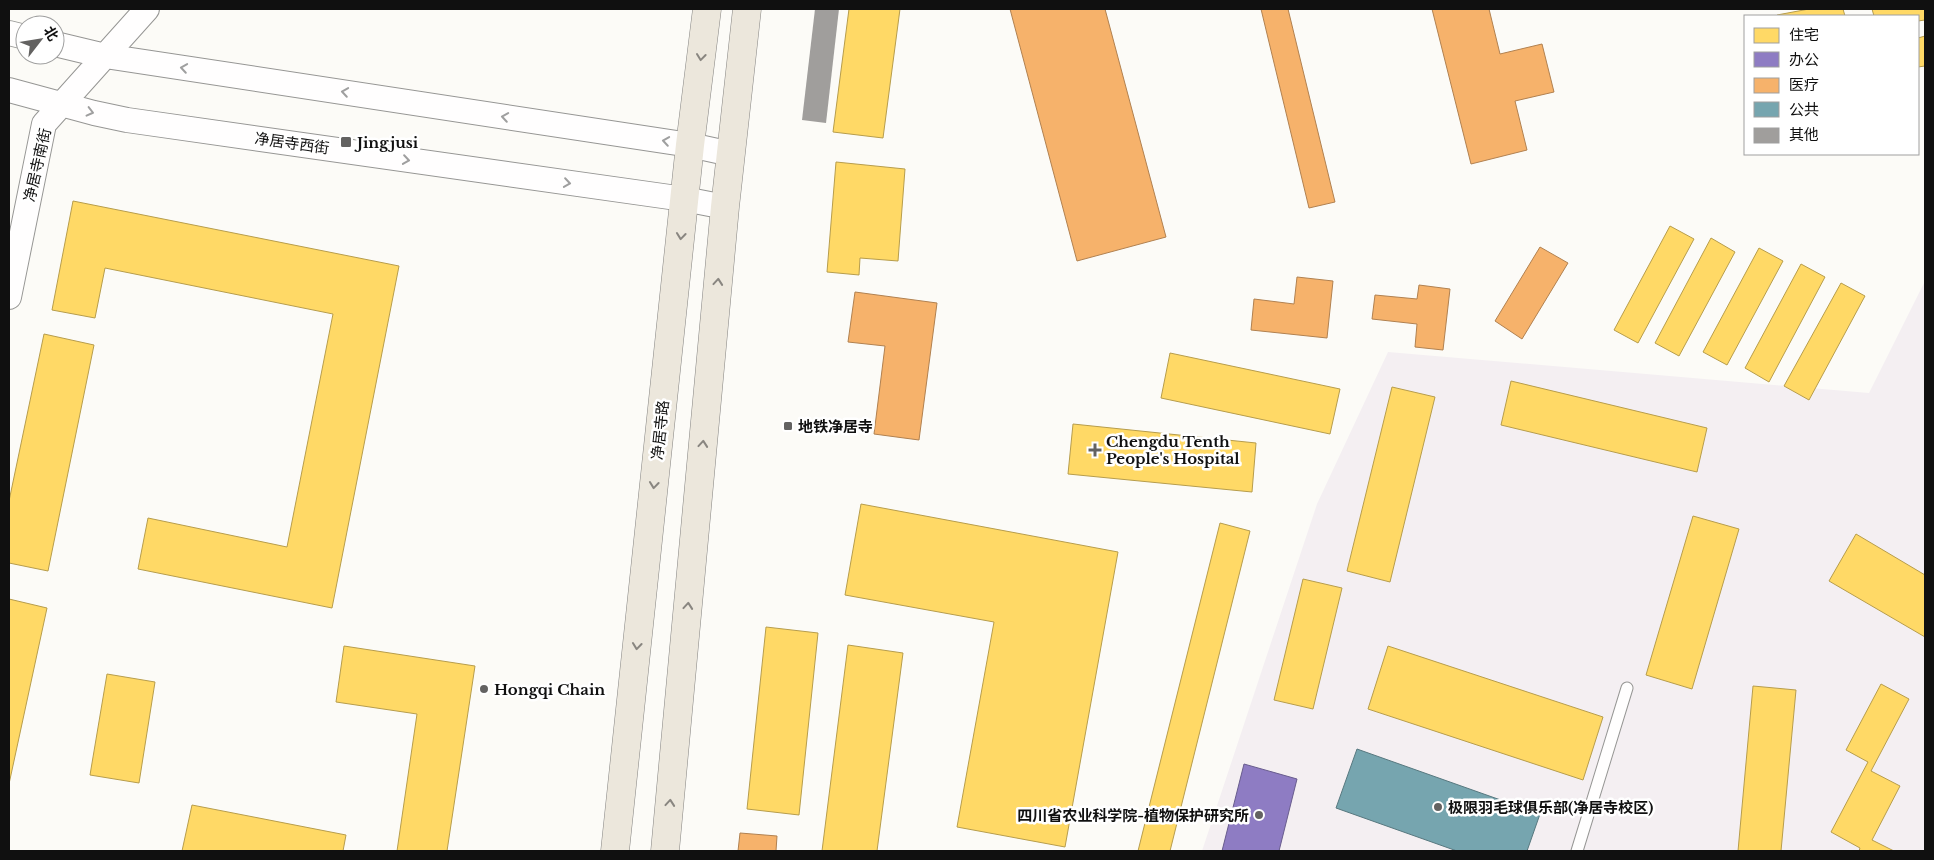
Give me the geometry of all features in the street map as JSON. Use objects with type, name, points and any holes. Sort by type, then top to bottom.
[{"type":"main road","name":"净居寺路","points":[[615,851],[684,199],[707,9]]},
{"type":"main road","points":[[665,851],[725,207],[747,9]]},
{"type":"street","name":"净居寺南街","points":[[9,297],[44,124],[147,9]]},
{"type":"street","points":[[65,46],[105,56],[690,145],[731,154]]},
{"type":"street","name":"净居寺西街","points":[[9,90],[127,120],[684,199],[725,207]]},
{"type":"lane","points":[[1577,851],[1627,688]]},
{"type":"shaded area","points":[[1925,281],[1925,851],[1202,851],[1317,504],[1388,352],[1869,393]]},
{"type":"building: 住宅","points":[[849,9],[900,9],[883,138],[833,132]]},
{"type":"building: 住宅","points":[[1809,9],[1843,9],[1845,15],[1777,15]]},
{"type":"building: 住宅","points":[[1872,9],[1925,9],[1925,20],[1919,21],[1919,15],[1874,15]]},
{"type":"building: 住宅","points":[[1925,36],[1925,66],[1919,67],[1919,38]]},
{"type":"building: 住宅","points":[[836,162],[905,169],[898,261],[860,258],[859,275],[827,272]]},
{"type":"building: 住宅","points":[[73,201],[399,266],[332,608],[138,569],[148,518],[287,547],[333,314],[105,268],[95,318],[52,310]]},
{"type":"building: 住宅","points":[[1670,226],[1694,239],[1638,343],[1614,330]]},
{"type":"building: 住宅","points":[[1711,238],[1735,252],[1679,356],[1655,343]]},
{"type":"building: 住宅","points":[[1759,248],[1783,261],[1727,365],[1703,352]]},
{"type":"building: 住宅","points":[[1801,264],[1825,277],[1769,382],[1745,368]]},
{"type":"building: 住宅","points":[[1841,283],[1865,296],[1809,400],[1784,386]]},
{"type":"building: 住宅","points":[[44,334],[94,345],[48,571],[9,563],[9,501]]},
{"type":"building: 住宅","points":[[1170,353],[1340,389],[1330,434],[1161,398]]},
{"type":"building: 住宅","points":[[1511,381],[1707,428],[1697,472],[1501,425]]},
{"type":"building: 住宅","points":[[1392,387],[1435,397],[1390,582],[1347,571]]},
{"type":"building: 住宅","points":[[1073,424],[1256,443],[1252,492],[1068,474]]},
{"type":"building: 住宅","points":[[861,504],[1118,552],[1065,847],[957,827],[994,622],[845,595]]},
{"type":"building: 住宅","points":[[1693,516],[1739,529],[1692,689],[1646,675]]},
{"type":"building: 住宅","points":[[1220,523],[1250,531],[1170,851],[1138,851]]},
{"type":"building: 住宅","points":[[1856,534],[1925,575],[1925,637],[1829,581]]},
{"type":"building: 住宅","points":[[1303,579],[1342,588],[1313,709],[1274,700]]},
{"type":"building: 住宅","points":[[9,599],[47,608],[9,784]]},
{"type":"building: 住宅","points":[[766,627],[818,633],[799,815],[747,809]]},
{"type":"building: 住宅","points":[[848,645],[903,653],[877,851],[822,851]]},
{"type":"building: 住宅","points":[[344,646],[475,666],[447,851],[397,851],[417,714],[336,702]]},
{"type":"building: 住宅","points":[[1388,646],[1603,717],[1583,780],[1368,709]]},
{"type":"building: 住宅","points":[[107,674],[155,682],[139,783],[90,775]]},
{"type":"building: 住宅","points":[[1881,684],[1909,699],[1871,771],[1900,786],[1872,840],[1894,851],[1859,851],[1860,848],[1831,832],[1868,762],[1846,750]]},
{"type":"building: 住宅","points":[[1753,686],[1796,690],[1781,851],[1738,851]]},
{"type":"building: 住宅","points":[[192,805],[346,835],[343,851],[182,851]]},
{"type":"building: 办公","name":"四川省农业科学院-植物保护研究所","points":[[1244,764],[1297,779],[1279,851],[1222,851]]},
{"type":"building: 医疗","points":[[1010,9],[1105,9],[1166,237],[1077,261]]},
{"type":"building: 医疗","points":[[1261,9],[1288,9],[1335,202],[1309,208]]},
{"type":"building: 医疗","points":[[1432,9],[1489,9],[1500,54],[1542,44],[1554,92],[1515,101],[1527,150],[1471,164]]},
{"type":"building: 医疗","points":[[1540,247],[1568,263],[1522,339],[1495,321]]},
{"type":"building: 医疗","points":[[1297,277],[1333,281],[1327,338],[1251,330],[1254,299],[1294,304]]},
{"type":"building: 医疗","points":[[1419,285],[1450,289],[1443,350],[1415,347],[1417,324],[1372,319],[1375,295],[1417,299]]},
{"type":"building: 医疗","points":[[855,292],[937,303],[919,440],[874,434],[885,346],[848,342]]},
{"type":"building: 医疗","points":[[740,833],[777,836],[776,851],[738,851]]},
{"type":"building: 公共","points":[[1357,749],[1540,814],[1527,851],[1457,851],[1336,808]]},
{"type":"building: 其他","points":[[815,9],[839,9],[826,123],[802,120]]},
{"type":"place","name":"Jingjusi","points":[[346,142]]},
{"type":"place","name":"地铁净居寺","points":[[788,426]]},
{"type":"place","name":"Chengdu Tenth People's Hospital","points":[[1095,450]]},
{"type":"place","name":"Hongqi Chain","points":[[484,689]]},
{"type":"place","name":"极限羽毛球俱乐部(净居寺校区)","points":[[1438,807]]},
{"type":"place","name":"四川省农业科学院-植物保护研究所","points":[[1259,815]]}]
